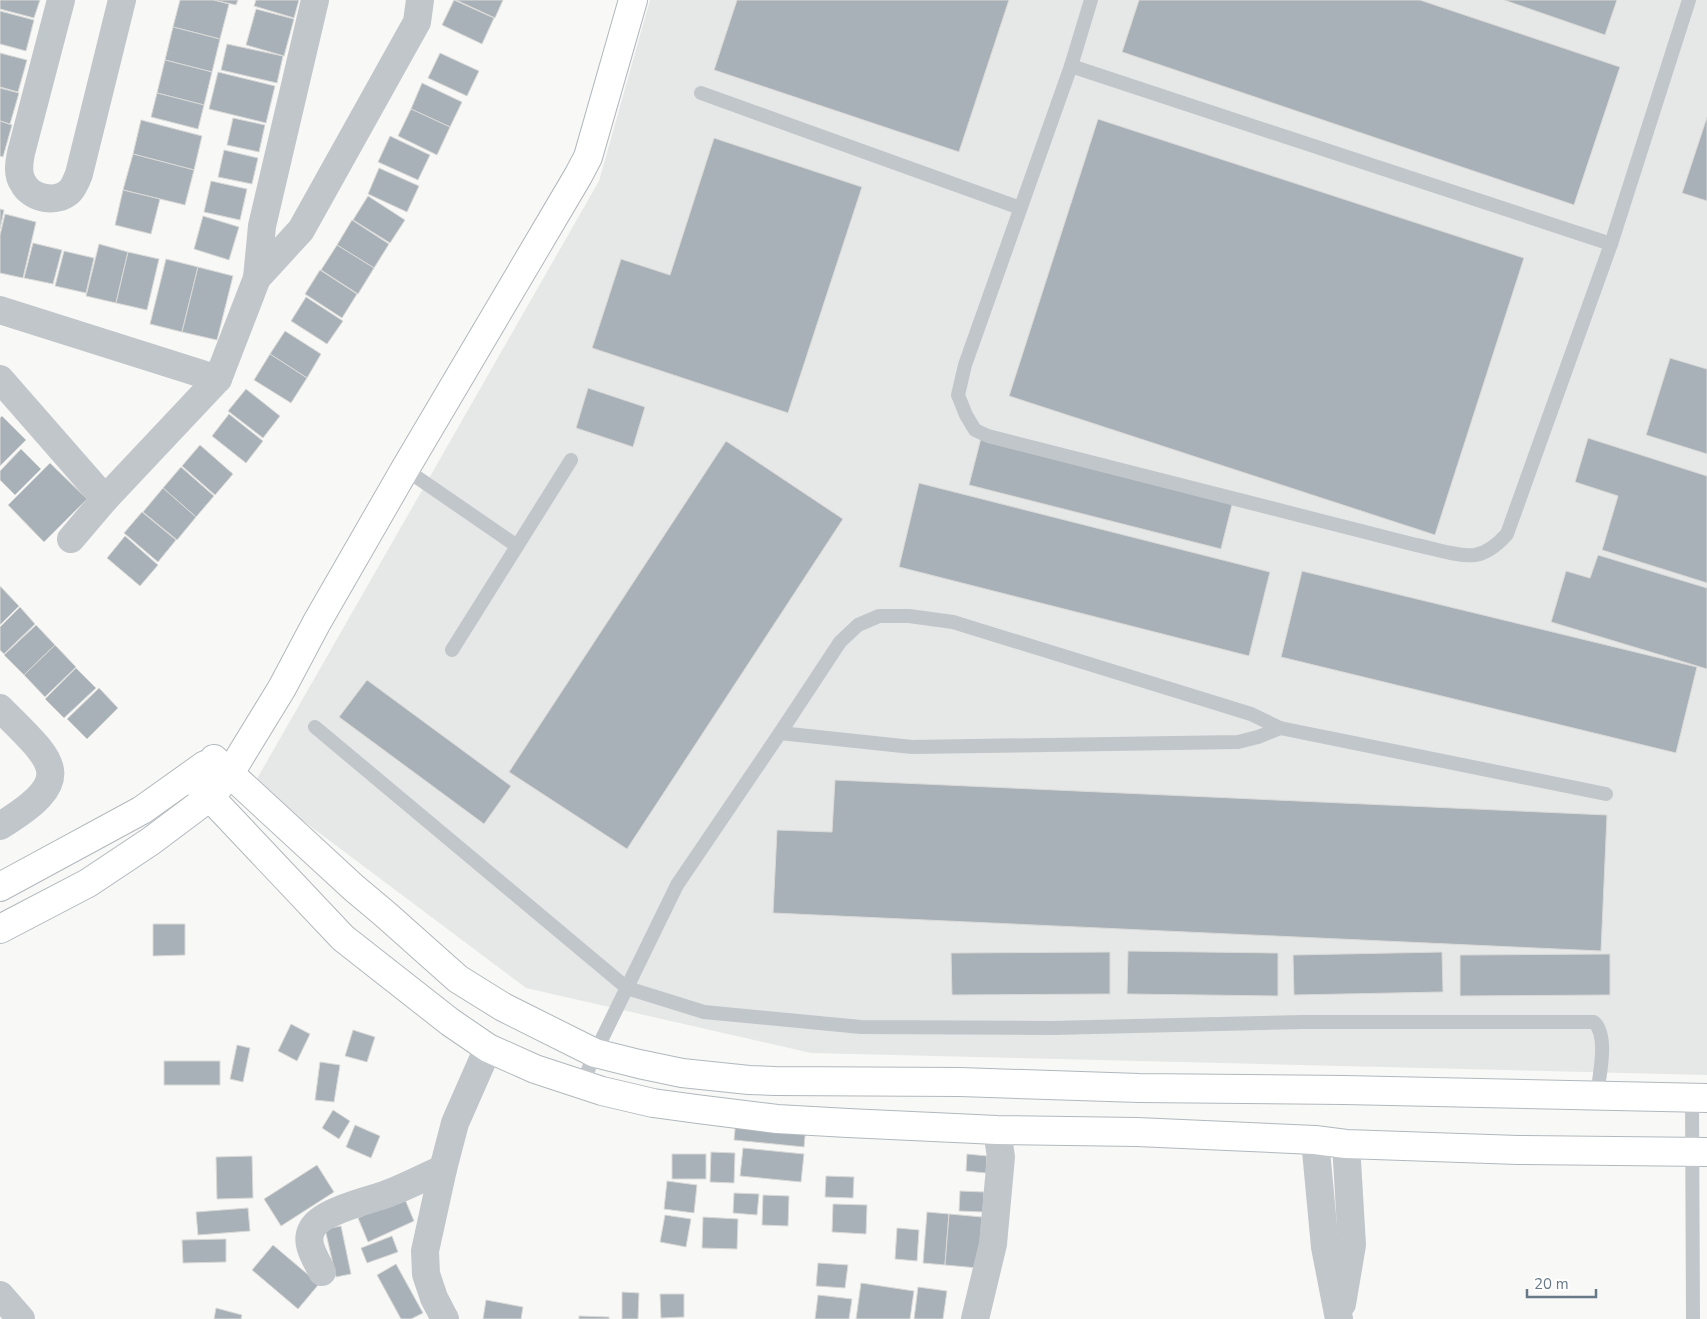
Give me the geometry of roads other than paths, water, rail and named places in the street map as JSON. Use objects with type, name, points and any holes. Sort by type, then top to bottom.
[{"type":"street","points":[[61,0],[18,169],[22,182],[28,190],[40,198],[61,197],[71,190],[79,174],[122,0]]},
{"type":"street","points":[[71,539],[105,499],[218,379],[257,278],[262,226],[315,0]]},
{"type":"street","points":[[257,278],[301,230],[417,22],[420,0]]},
{"type":"street","points":[[0,887],[142,810],[190,776],[222,766],[250,744],[404,469],[588,157],[633,0]]},
{"type":"street","points":[[0,310],[218,379]]},
{"type":"street","points":[[0,380],[105,499]]},
{"type":"street","points":[[0,708],[42,752],[52,774],[49,784],[40,797],[0,826]]},
{"type":"street","points":[[0,928],[88,883],[151,841],[210,796],[222,766]]},
{"type":"street","points":[[222,766],[354,888],[458,979],[503,1007],[595,1053],[639,1064],[682,1072],[750,1080],[960,1082],[1139,1088],[1344,1090],[1700,1098]]},
{"type":"street","points":[[190,776],[343,938],[450,1022],[488,1048],[535,1069],[582,1085],[653,1103],[777,1119],[997,1130],[1137,1132],[1315,1140],[1346,1144],[1518,1150],[1700,1152]]},
{"type":"street","points":[[445,1319],[434,1298],[426,1274],[426,1250],[443,1168],[455,1123],[488,1048]]},
{"type":"street","points":[[1137,1132],[1139,1088]]},
{"type":"street","points":[[975,1319],[993,1244],[1001,1158],[997,1130]]},
{"type":"street","points":[[1315,1140],[1325,1246],[1339,1319]]},
{"type":"street","points":[[1339,1319],[1352,1245],[1346,1144]]},
{"type":"street","points":[[322,1272],[309,1244],[312,1228],[317,1222],[351,1205],[384,1195],[443,1168]]},
{"type":"street","points":[[0,1295],[21,1319]]},
{"type":"lane","points":[[1092,0],[1071,66],[965,365],[958,395],[966,415],[975,430],[997,439],[1416,545],[1457,554],[1475,555],[1498,544],[1507,534],[1611,244],[1689,0]]},
{"type":"lane","points":[[1071,66],[1611,244]]},
{"type":"lane","points":[[701,93],[1020,208]]},
{"type":"lane","points":[[452,650],[570,460]]},
{"type":"lane","points":[[404,469],[517,546]]},
{"type":"lane","points":[[582,1085],[595,1053],[676,885],[840,642],[858,625],[879,616],[908,616],[953,622],[1252,714],[1280,728],[1606,794]]},
{"type":"lane","points":[[315,727],[627,988],[704,1012],[861,1027],[1052,1028],[1302,1022],[1594,1022],[1600,1030],[1602,1045],[1597,1096]]},
{"type":"lane","points":[[780,733],[912,747],[1238,742],[1252,739],[1280,728]]},
{"type":"lane","points":[[1693,1319],[1700,1152],[1700,1098]]}]
